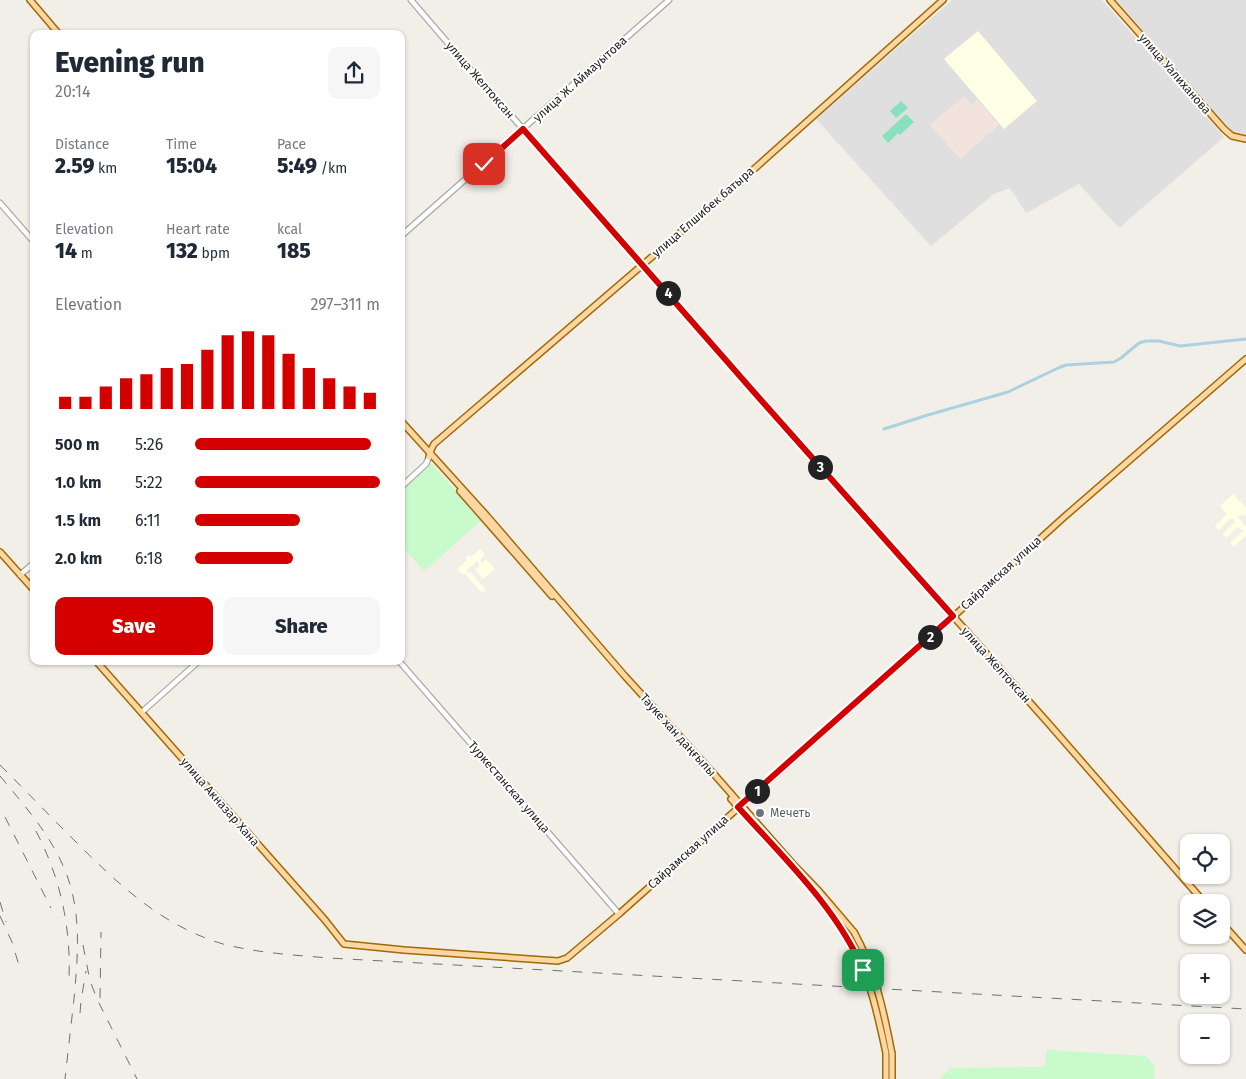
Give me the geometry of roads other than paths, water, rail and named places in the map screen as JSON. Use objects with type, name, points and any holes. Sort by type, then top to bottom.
[{"type":"main road","points":[[25,0],[51,30]]},
{"type":"main road","points":[[30,0],[56,30]]},
{"type":"main road","name":"улица Елшибек батыра","points":[[430,456],[434,444],[760,163],[943,0]]},
{"type":"main road","name":"улица Уалиханова","points":[[1110,0],[1224,129],[1232,136],[1246,139]]},
{"type":"main road","name":"улица Желтоксан","points":[[642,264],[1197,894]]},
{"type":"main road","name":"Сайрамская улица","points":[[344,944],[558,961],[567,958],[1246,359]]},
{"type":"main road","name":"Тәуке хан даңғылы","points":[[405,426],[430,456]]},
{"type":"main road","name":"Тәуке хан даңғылы","points":[[405,430],[487,516],[630,681],[713,773],[822,902],[856,951],[863,970],[889,1054],[886,1079]]},
{"type":"main road","points":[[0,552],[30,586]]},
{"type":"main road","name":"улица Акназар Хана","points":[[100,665],[325,920],[344,944]]},
{"type":"main road","name":"Тәуке хан даңғылы","points":[[740,806],[819,890],[854,932],[871,968],[886,1020],[892,1079]]},
{"type":"main road","points":[[1230,932],[1246,950]]},
{"type":"street","name":"улица Желтоксан","points":[[411,0],[642,264]]},
{"type":"street","name":"улица Ж. Аймауытова","points":[[405,232],[668,0]]},
{"type":"street","points":[[0,203],[30,237]]},
{"type":"street","name":"улица Елшибек батыра","points":[[405,483],[426,464],[430,456]]},
{"type":"street","points":[[20,575],[30,566]]},
{"type":"street","points":[[142,712],[195,665]]},
{"type":"street","name":"Туркестанская улица","points":[[402,665],[619,914]]},
{"type":"waterway","points":[[884,429],[1008,392],[1066,365],[1114,362],[1139,343],[1146,341],[1159,341],[1180,346],[1246,339]]},
{"type":"railway","points":[[0,765],[103,869],[139,900],[178,925],[200,936],[249,950],[329,958],[1246,1009]]},
{"type":"railway","points":[[0,776],[36,820],[52,844],[65,870],[74,902],[77,966],[65,1079]]},
{"type":"railway","points":[[5,817],[51,908]]},
{"type":"railway","points":[[36,831],[58,884],[66,921],[69,978]]},
{"type":"railway","points":[[0,902],[6,922]]},
{"type":"railway","points":[[0,916],[12,942],[21,972]]},
{"type":"railway","points":[[100,998],[101,932]]},
{"type":"railway","points":[[83,945],[90,981],[98,1001],[137,1079]]},
{"type":"railway","points":[[80,1013],[86,971]]},
{"type":"place","name":"Мечеть","points":[[760,813]]}]
